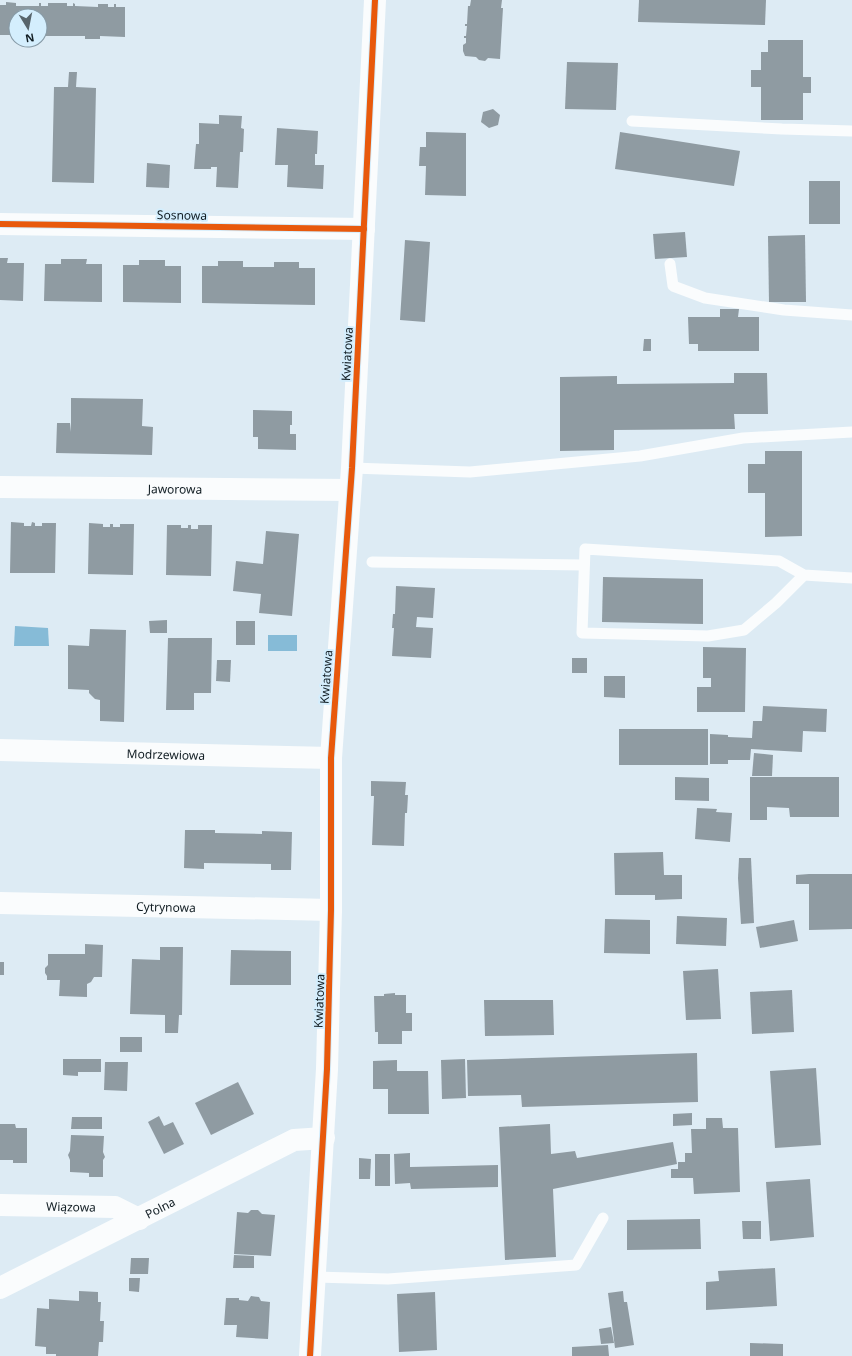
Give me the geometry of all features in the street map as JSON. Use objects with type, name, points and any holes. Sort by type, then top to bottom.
[{"type":"street","name":"Kwiatowa","points":[[310,1356],[324,1138],[330,985],[332,758],[352,468],[374,0]]},
{"type":"street","name":"Sosnowa","points":[[0,224],[364,229]]},
{"type":"street","name":"Jaworowa","points":[[0,487],[350,490]]},
{"type":"street","name":"Modrzewiowa","points":[[0,750],[332,758]]},
{"type":"street","name":"Cytrynowa","points":[[0,903],[331,910]]},
{"type":"street","name":"Polna","points":[[0,1288],[294,1140],[324,1138]]},
{"type":"street","name":"Wiązowa","points":[[0,1205],[115,1207],[138,1219]]},
{"type":"lane","points":[[632,121],[852,131]]},
{"type":"lane","points":[[670,264],[673,286],[705,298],[784,310],[852,315]]},
{"type":"lane","points":[[352,468],[470,472],[640,456],[743,438],[852,432]]},
{"type":"lane","points":[[804,575],[776,603],[744,630],[708,636],[582,633],[585,550],[779,561],[804,575],[852,578]]},
{"type":"lane","points":[[372,562],[584,565]]},
{"type":"lane","points":[[314,1277],[388,1280],[576,1265],[603,1218]]},
{"type":"water","points":[[15,626],[48,628],[49,646],[14,646]]},
{"type":"water","points":[[268,635],[297,635],[297,651],[268,651]]},
{"type":"building","points":[[471,0],[502,0],[501,8],[503,8],[500,59],[488,58],[485,61],[479,60],[476,57],[465,56],[463,45],[466,43],[466,38],[464,38],[464,36],[466,36],[467,26],[465,26],[465,24],[467,24],[468,6],[470,6]]},
{"type":"building","points":[[639,0],[766,0],[765,25],[638,22]]},
{"type":"building","points":[[6,2],[16,3],[16,6],[39,6],[39,3],[41,3],[41,6],[48,6],[48,3],[67,3],[67,6],[73,6],[73,3],[75,6],[98,7],[98,4],[108,4],[108,7],[114,7],[114,4],[116,4],[116,7],[125,7],[125,37],[100,36],[100,39],[85,39],[85,36],[48,36],[48,8],[8,8],[8,35],[0,35],[0,5],[6,5]]},
{"type":"building","points":[[768,40],[803,40],[803,77],[811,77],[811,93],[803,93],[803,120],[761,120],[761,87],[751,87],[751,70],[761,70],[761,52],[768,52]]},
{"type":"building","points":[[567,62],[618,63],[616,110],[565,109]]},
{"type":"building","points":[[69,72],[77,72],[76,87],[96,88],[94,183],[52,182],[54,87],[68,87]]},
{"type":"building","points":[[493,109],[500,115],[498,125],[489,128],[481,122],[483,112]]},
{"type":"building","points":[[219,115],[242,116],[241,128],[244,129],[243,152],[240,152],[238,188],[216,187],[217,167],[211,167],[211,169],[194,169],[196,144],[199,144],[199,123],[219,124]]},
{"type":"building","points":[[277,128],[318,131],[315,165],[324,165],[323,189],[287,187],[288,165],[275,165]]},
{"type":"building","points":[[426,132],[466,133],[466,196],[425,195],[426,166],[419,166],[420,147],[426,147]]},
{"type":"building","points":[[620,132],[740,151],[734,186],[615,169]]},
{"type":"building","points":[[147,163],[170,165],[169,188],[146,187]]},
{"type":"building","points":[[809,181],[840,181],[840,224],[809,224]]},
{"type":"building","points":[[685,232],[687,257],[655,259],[653,234]]},
{"type":"building","points":[[805,235],[806,302],[769,302],[768,236]]},
{"type":"building","points":[[405,240],[430,242],[425,322],[400,320]]},
{"type":"building","points":[[0,258],[8,258],[7,263],[24,263],[23,301],[0,300]]},
{"type":"building","points":[[61,259],[87,259],[86,264],[102,264],[102,302],[44,301],[45,264],[61,264]]},
{"type":"building","points":[[139,260],[165,260],[165,266],[181,266],[181,303],[123,302],[123,265],[139,265]]},
{"type":"building","points":[[218,261],[243,261],[243,267],[274,267],[274,262],[299,262],[299,268],[315,268],[315,305],[202,303],[202,266],[218,266]]},
{"type":"building","points":[[720,309],[739,309],[738,317],[759,317],[759,351],[698,351],[698,344],[689,344],[688,317],[720,317]]},
{"type":"building","points":[[644,339],[651,339],[651,351],[643,351]]},
{"type":"building","points":[[734,373],[767,373],[768,414],[734,414],[735,429],[614,430],[614,450],[560,451],[560,377],[617,376],[617,384],[734,383]]},
{"type":"building","points":[[71,398],[143,399],[142,426],[153,427],[152,455],[56,453],[57,423],[70,423],[71,432]]},
{"type":"building","points":[[253,410],[292,411],[292,425],[290,425],[290,434],[296,434],[296,450],[258,449],[258,437],[253,437]]},
{"type":"building","points":[[765,451],[802,451],[802,536],[765,537],[765,493],[748,493],[748,464],[765,464]]},
{"type":"building","points":[[11,522],[24,523],[24,526],[31,526],[32,522],[35,523],[35,526],[42,526],[42,523],[56,523],[55,573],[10,573]]},
{"type":"building","points":[[89,523],[103,524],[103,527],[110,527],[110,524],[113,524],[113,527],[120,527],[120,524],[134,524],[133,575],[88,574]]},
{"type":"building","points":[[167,525],[181,525],[181,528],[188,528],[188,525],[191,525],[191,529],[198,529],[198,525],[212,525],[211,576],[166,575]]},
{"type":"building","points":[[266,531],[299,534],[292,616],[259,613],[261,594],[233,591],[236,561],[263,564]]},
{"type":"building","points":[[603,577],[703,579],[703,624],[602,622]]},
{"type":"building","points":[[396,586],[435,588],[433,618],[417,617],[416,627],[433,628],[431,658],[392,656],[394,628],[392,628],[393,614],[395,614]]},
{"type":"building","points":[[167,620],[167,633],[150,633],[149,621]]},
{"type":"building","points":[[236,621],[255,621],[255,645],[236,645]]},
{"type":"building","points":[[90,629],[126,630],[124,722],[100,721],[100,700],[95,699],[89,693],[89,690],[68,689],[68,645],[89,646]]},
{"type":"building","points":[[168,638],[212,638],[211,693],[194,693],[194,710],[166,710]]},
{"type":"building","points":[[703,647],[746,648],[745,712],[697,712],[697,687],[711,687],[711,678],[703,678]]},
{"type":"building","points":[[572,658],[587,658],[587,673],[572,673]]},
{"type":"building","points":[[217,660],[231,660],[230,682],[216,681]]},
{"type":"building","points":[[604,676],[625,676],[625,698],[604,697]]},
{"type":"building","points":[[763,706],[827,709],[826,732],[803,731],[802,752],[751,749],[750,760],[728,760],[728,764],[710,764],[710,734],[728,735],[728,737],[752,738],[753,721],[762,721]]},
{"type":"building","points":[[619,729],[708,729],[708,765],[619,765]]},
{"type":"building","points":[[754,753],[773,755],[772,776],[752,776]]},
{"type":"building","points":[[675,777],[709,778],[709,801],[675,800]]},
{"type":"building","points":[[750,777],[839,777],[839,817],[790,817],[789,808],[767,807],[767,820],[750,820]]},
{"type":"building","points":[[371,781],[406,782],[405,795],[408,795],[407,813],[405,813],[404,846],[372,845],[374,796],[371,796]]},
{"type":"building","points":[[697,808],[717,809],[716,812],[732,813],[730,842],[695,839]]},
{"type":"building","points":[[185,830],[215,830],[215,833],[262,834],[262,831],[292,832],[291,870],[271,870],[271,864],[204,863],[204,869],[184,868]]},
{"type":"building","points":[[663,852],[664,875],[682,875],[682,899],[655,900],[655,895],[615,895],[614,853]]},
{"type":"building","points":[[739,858],[751,858],[754,923],[741,924],[738,878]]},
{"type":"building","points":[[852,874],[852,929],[809,930],[809,884],[796,884],[796,875]]},
{"type":"building","points":[[677,916],[727,918],[726,946],[676,944]]},
{"type":"building","points":[[605,919],[650,920],[650,954],[604,953]]},
{"type":"building","points":[[794,920],[798,941],[760,948],[756,927]]},
{"type":"building","points":[[85,944],[103,945],[102,977],[94,977],[91,982],[87,984],[87,997],[59,996],[60,980],[47,980],[45,973],[45,968],[48,965],[48,954],[85,954]]},
{"type":"building","points":[[160,947],[183,947],[182,1015],[179,1015],[178,1033],[165,1033],[165,1015],[130,1014],[132,959],[160,960]]},
{"type":"building","points":[[231,950],[291,951],[291,985],[230,985]]},
{"type":"building","points":[[0,962],[4,962],[4,975],[0,975]]},
{"type":"building","points":[[718,969],[721,1019],[686,1020],[683,971]]},
{"type":"building","points":[[792,990],[794,1032],[752,1034],[750,992]]},
{"type":"building","points":[[395,993],[395,995],[406,995],[406,1013],[412,1013],[412,1031],[402,1031],[402,1044],[378,1044],[378,1032],[375,1032],[374,996],[384,996],[384,994]]},
{"type":"building","points":[[484,1000],[553,1000],[554,1035],[485,1036]]},
{"type":"building","points":[[120,1037],[142,1037],[142,1052],[120,1052]]},
{"type":"building","points":[[697,1053],[698,1102],[522,1107],[521,1095],[468,1096],[467,1060]]},
{"type":"building","points":[[63,1059],[101,1059],[101,1072],[78,1072],[78,1076],[63,1075]]},
{"type":"building","points":[[465,1059],[466,1098],[442,1099],[441,1060]]},
{"type":"building","points":[[397,1060],[397,1071],[428,1071],[429,1114],[388,1114],[388,1089],[373,1089],[373,1061]]},
{"type":"building","points":[[105,1062],[128,1062],[127,1091],[104,1090]]},
{"type":"building","points":[[816,1068],[821,1145],[775,1148],[770,1071]]},
{"type":"building","points":[[238,1082],[254,1114],[211,1135],[195,1103]]},
{"type":"building","points":[[692,1113],[692,1125],[673,1126],[673,1114]]},
{"type":"building","points":[[159,1116],[164,1126],[173,1122],[184,1144],[164,1154],[148,1122]]},
{"type":"building","points":[[72,1117],[102,1117],[102,1129],[71,1129]]},
{"type":"building","points":[[706,1118],[722,1118],[723,1128],[738,1128],[740,1192],[694,1194],[693,1178],[671,1178],[671,1169],[678,1169],[678,1162],[685,1162],[685,1153],[692,1153],[691,1129],[706,1129]]},
{"type":"building","points":[[0,1124],[15,1124],[16,1128],[27,1128],[27,1163],[13,1163],[13,1160],[0,1160]]},
{"type":"building","points":[[550,1124],[551,1154],[575,1151],[577,1158],[673,1142],[677,1164],[553,1189],[556,1257],[505,1260],[499,1127]]},
{"type":"building","points":[[71,1135],[104,1136],[103,1152],[105,1157],[103,1160],[103,1177],[89,1177],[89,1173],[70,1172],[70,1160],[68,1155],[70,1151]]},
{"type":"building","points":[[410,1153],[410,1167],[498,1165],[498,1187],[411,1189],[410,1183],[395,1184],[394,1154]]},
{"type":"building","points":[[375,1154],[390,1154],[390,1186],[375,1186]]},
{"type":"building","points":[[359,1158],[371,1159],[370,1179],[359,1179]]},
{"type":"building","points":[[810,1179],[814,1237],[770,1241],[766,1182]]},
{"type":"building","points":[[251,1210],[258,1210],[262,1214],[275,1215],[271,1256],[234,1254],[237,1212],[248,1213]]},
{"type":"building","points":[[700,1219],[701,1249],[627,1250],[627,1220]]},
{"type":"building","points":[[742,1221],[761,1221],[761,1239],[743,1239]]},
{"type":"building","points":[[234,1255],[254,1256],[254,1268],[233,1268]]},
{"type":"building","points":[[131,1258],[149,1258],[148,1274],[130,1274]]},
{"type":"building","points":[[775,1268],[777,1306],[706,1310],[706,1282],[719,1281],[718,1271]]},
{"type":"building","points":[[129,1278],[140,1278],[139,1292],[129,1291]]},
{"type":"building","points":[[79,1291],[98,1292],[98,1302],[101,1302],[100,1321],[104,1321],[103,1342],[99,1342],[98,1356],[56,1356],[56,1354],[46,1354],[46,1347],[35,1346],[37,1308],[49,1309],[49,1299],[79,1301]]},
{"type":"building","points":[[623,1291],[624,1302],[627,1302],[634,1345],[615,1348],[608,1293]]},
{"type":"building","points":[[435,1292],[437,1350],[399,1352],[397,1294]]},
{"type":"building","points":[[251,1296],[259,1297],[261,1301],[270,1302],[268,1339],[236,1337],[237,1325],[224,1325],[226,1298],[239,1298],[239,1300],[248,1301]]},
{"type":"building","points":[[611,1327],[614,1343],[601,1344],[599,1329]]},
{"type":"building","points":[[750,1343],[783,1344],[783,1356],[750,1356]]},
{"type":"building","points":[[608,1345],[609,1356],[572,1356],[572,1347]]},
{"type":"cycle path","points":[[310,1356],[327,1069],[331,910],[331,758],[352,468],[375,0]]},
{"type":"cycle path","points":[[0,224],[364,229]]}]
